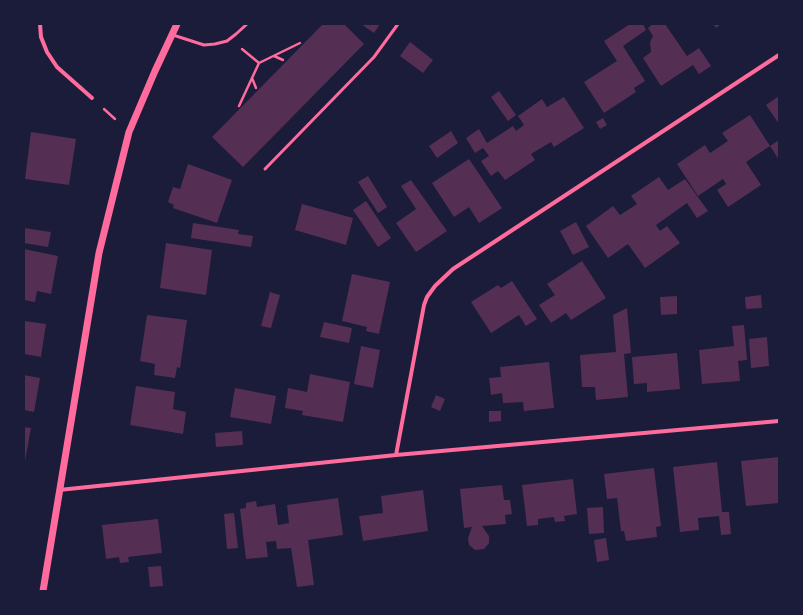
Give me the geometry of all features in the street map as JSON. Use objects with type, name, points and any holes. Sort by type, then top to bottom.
[{"type":"street","points":[[40,24],[41,37],[47,52],[57,67],[92,98]]},
{"type":"street","points":[[43,591],[99,253],[129,132],[177,24]]},
{"type":"street","points":[[396,455],[424,305],[435,286],[453,269],[779,56]]},
{"type":"street","points":[[59,490],[396,455],[779,421]]},
{"type":"lane","points":[[172,35],[204,45],[216,44],[227,41],[247,24]]},
{"type":"lane","points":[[265,170],[374,57],[398,24]]},
{"type":"path","points":[[239,106],[259,63],[300,43]]},
{"type":"path","points":[[274,56],[283,60]]},
{"type":"path","points":[[252,78],[256,88]]},
{"type":"path","points":[[92,98],[129,132]]},
{"type":"building","points":[[323,24],[344,24],[364,44],[243,167],[212,137]]},
{"type":"building","points":[[361,24],[380,24],[374,33]]},
{"type":"building","points":[[630,24],[643,24],[646,30],[623,46],[645,81],[634,88],[636,92],[604,113],[584,82],[617,61],[604,41]]},
{"type":"building","points":[[653,24],[665,24],[687,56],[699,48],[711,66],[699,74],[693,65],[661,86],[643,58],[651,52],[650,42],[653,36],[648,28]]},
{"type":"building","points":[[713,24],[721,24],[716,28]]},
{"type":"building","points":[[410,42],[433,60],[423,73],[400,56]]},
{"type":"building","points":[[499,91],[516,115],[508,121],[491,97]]},
{"type":"building","points":[[779,96],[779,124],[766,105]]},
{"type":"building","points":[[564,97],[584,128],[554,147],[551,142],[531,154],[535,160],[505,180],[498,171],[491,176],[481,161],[489,156],[483,148],[475,153],[466,138],[479,129],[487,143],[513,126],[516,131],[524,125],[518,116],[542,99],[547,107]]},
{"type":"building","points":[[750,115],[770,146],[746,162],[761,185],[728,207],[717,190],[726,184],[723,179],[698,196],[677,164],[705,145],[710,153],[728,141],[722,133]]},
{"type":"building","points":[[603,118],[607,125],[600,129],[596,122]]},
{"type":"building","points":[[451,131],[458,143],[437,158],[429,146]]},
{"type":"building","points":[[31,132],[76,139],[69,185],[25,179]]},
{"type":"building","points":[[779,140],[779,160],[770,146]]},
{"type":"building","points":[[469,159],[502,208],[479,223],[469,207],[454,217],[432,183]]},
{"type":"building","points":[[188,164],[232,180],[217,223],[173,208],[174,205],[168,202],[173,187],[180,189]]},
{"type":"building","points":[[368,176],[387,207],[378,213],[358,182]]},
{"type":"building","points":[[659,177],[668,190],[685,179],[708,211],[697,218],[687,203],[656,225],[660,231],[667,226],[680,243],[645,268],[628,244],[608,258],[586,226],[613,206],[620,215],[637,204],[631,196]]},
{"type":"building","points":[[411,180],[447,231],[416,252],[396,223],[416,209],[401,186]]},
{"type":"building","points":[[366,201],[391,238],[378,247],[353,210]]},
{"type":"building","points":[[302,204],[353,218],[346,245],[295,230]]},
{"type":"building","points":[[576,222],[589,247],[573,255],[560,231]]},
{"type":"building","points":[[193,223],[239,230],[238,234],[253,236],[251,247],[191,238]]},
{"type":"building","points":[[24,228],[51,232],[48,247],[24,243]]},
{"type":"building","points":[[166,243],[212,250],[206,295],[160,288]]},
{"type":"building","points":[[24,249],[58,256],[51,294],[37,291],[35,302],[24,300]]},
{"type":"building","points":[[582,261],[606,298],[571,320],[566,313],[551,323],[539,305],[555,295],[547,284]]},
{"type":"building","points":[[352,274],[390,282],[379,334],[366,331],[367,327],[342,321]]},
{"type":"building","points":[[512,281],[537,319],[526,326],[519,315],[491,333],[471,302],[498,285],[501,288]]},
{"type":"building","points":[[270,292],[280,295],[271,328],[261,326]]},
{"type":"building","points":[[761,295],[762,308],[746,309],[745,297]]},
{"type":"building","points":[[677,296],[677,314],[661,315],[660,297]]},
{"type":"building","points":[[627,308],[631,353],[624,354],[628,397],[596,400],[595,387],[582,387],[580,355],[616,352],[613,315]]},
{"type":"building","points":[[147,315],[187,320],[180,368],[177,367],[175,378],[154,375],[155,364],[140,361]]},
{"type":"building","points":[[24,321],[46,324],[41,357],[24,354]]},
{"type":"building","points":[[324,322],[352,328],[349,343],[320,337]]},
{"type":"building","points":[[744,325],[747,360],[738,361],[740,381],[702,384],[699,350],[734,346],[732,326]]},
{"type":"building","points":[[767,337],[769,366],[751,368],[749,339]]},
{"type":"building","points":[[361,346],[380,350],[373,388],[354,384]]},
{"type":"building","points":[[677,353],[680,389],[647,392],[647,383],[634,384],[632,357]]},
{"type":"building","points":[[549,362],[554,408],[524,411],[523,402],[503,403],[502,393],[491,395],[489,378],[501,377],[500,367]]},
{"type":"building","points":[[310,374],[350,382],[343,422],[302,415],[303,411],[285,408],[288,388],[307,392]]},
{"type":"building","points":[[24,375],[40,378],[34,412],[24,410]]},
{"type":"building","points":[[136,386],[175,392],[173,409],[186,412],[183,434],[130,425]]},
{"type":"building","points":[[235,388],[276,396],[271,424],[230,417]]},
{"type":"building","points":[[436,395],[445,399],[440,411],[431,407]]},
{"type":"building","points":[[489,411],[501,411],[501,421],[489,422]]},
{"type":"building","points":[[24,427],[31,428],[25,461],[24,461]]},
{"type":"building","points":[[242,431],[243,445],[216,447],[215,433]]},
{"type":"building","points":[[779,457],[779,503],[746,506],[741,461]]},
{"type":"building","points":[[717,462],[722,512],[729,512],[731,534],[721,535],[719,516],[698,518],[699,530],[680,532],[673,467]]},
{"type":"building","points":[[654,468],[661,526],[656,527],[657,537],[626,541],[624,531],[621,531],[617,498],[607,499],[604,474]]},
{"type":"building","points":[[573,479],[577,514],[564,516],[565,521],[555,522],[554,517],[538,519],[538,525],[527,526],[522,485]]},
{"type":"building","points":[[502,485],[504,500],[510,500],[512,514],[505,515],[506,524],[482,526],[489,536],[489,543],[484,549],[475,550],[469,545],[468,538],[472,527],[464,528],[460,489]]},
{"type":"building","points":[[423,490],[428,531],[363,541],[359,516],[383,513],[381,496]]},
{"type":"building","points":[[338,498],[343,535],[308,540],[314,585],[297,587],[291,548],[277,549],[276,541],[266,542],[268,557],[246,559],[240,509],[246,508],[246,503],[256,501],[257,507],[275,504],[278,525],[289,523],[287,505]]},
{"type":"building","points":[[603,507],[604,533],[589,534],[587,508]]},
{"type":"building","points":[[234,513],[238,548],[227,549],[224,514]]},
{"type":"building","points":[[158,519],[162,553],[128,557],[129,562],[120,563],[119,557],[106,559],[102,525]]},
{"type":"building","points":[[606,538],[609,560],[597,562],[594,540]]},
{"type":"building","points":[[161,566],[163,586],[150,587],[148,567]]}]
